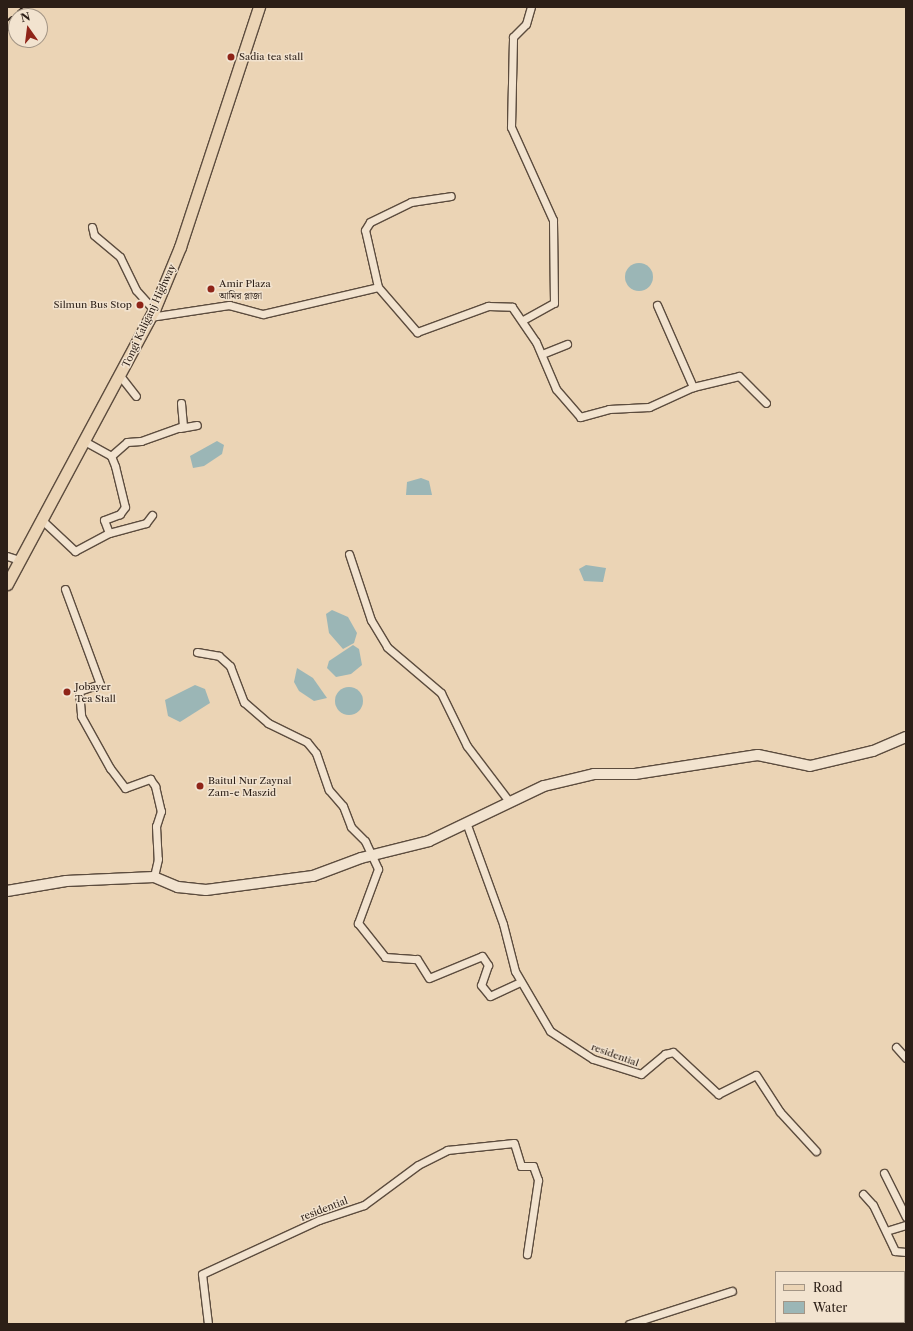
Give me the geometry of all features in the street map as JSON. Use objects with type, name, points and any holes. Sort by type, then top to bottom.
[{"type":"main road","name":"Tongi Kaliganj Highway","points":[[7,584],[121,377],[152,314],[180,247],[259,7]]},
{"type":"street","points":[[523,320],[554,303],[553,220],[511,128],[513,37],[526,24],[531,7]]},
{"type":"street","points":[[451,196],[411,202],[370,222],[365,230],[378,287],[417,332],[473,311],[506,304],[523,320],[542,354],[556,388],[580,417],[609,409],[649,407],[693,387],[742,376],[766,403]]},
{"type":"street","points":[[92,227],[94,235],[120,257],[136,290],[152,314],[229,305],[263,314],[378,287]]},
{"type":"street","points":[[657,305],[693,387]]},
{"type":"street","points":[[542,354],[567,344]]},
{"type":"street","points":[[121,377],[136,396]]},
{"type":"street","points":[[180,403],[184,423],[180,429]]},
{"type":"street","points":[[111,456],[128,442],[197,425]]},
{"type":"street","points":[[86,442],[111,456],[125,507],[120,514],[104,520],[109,533]]},
{"type":"street","points":[[43,521],[75,551],[109,533],[146,523],[152,515]]},
{"type":"street","points":[[349,554],[371,620],[387,647],[441,693],[467,746],[508,800]]},
{"type":"street","points":[[7,556],[19,560]]},
{"type":"street","points":[[65,589],[100,684],[79,691],[81,716],[110,768],[125,788],[150,779],[157,793],[161,811],[156,826],[158,859],[154,877]]},
{"type":"street","points":[[197,652],[219,656],[230,666],[244,702],[268,723],[307,742],[316,753],[330,790],[343,806],[347,821],[364,841],[378,868],[376,880],[358,923],[385,958],[412,957],[429,978],[482,956],[488,966],[481,985],[490,996],[520,982]]},
{"type":"street","points":[[7,890],[66,881],[154,877],[178,887],[206,890],[263,880],[313,876],[371,856],[429,841],[467,825],[508,800],[544,786],[594,774],[635,774],[740,756],[768,756],[810,766],[836,762],[906,738]]},
{"type":"street","name":"residential","points":[[467,825],[520,982],[550,1031],[593,1059],[640,1074],[665,1054],[673,1052],[718,1094],[756,1076],[780,1112],[816,1151]]},
{"type":"street","points":[[896,1047],[906,1058]]},
{"type":"street","name":"residential","points":[[208,1324],[202,1274],[319,1220],[364,1206],[418,1165],[448,1150],[514,1143],[521,1166],[533,1166],[538,1180],[527,1254]]},
{"type":"street","points":[[884,1173],[906,1217]]},
{"type":"street","points":[[863,1194],[886,1231],[895,1251],[906,1252]]},
{"type":"street","points":[[886,1231],[906,1225]]},
{"type":"street","points":[[632,1324],[732,1291]]},
{"type":"water","points":[[639,263],[649,267],[653,277],[649,287],[639,291],[629,287],[625,277],[629,267]]},
{"type":"water","points":[[217,441],[224,445],[222,454],[204,466],[193,468],[190,456]]},
{"type":"water","points":[[421,478],[429,481],[432,495],[406,495],[407,482]]},
{"type":"water","points":[[586,565],[606,568],[603,582],[584,581],[579,569]]},
{"type":"water","points":[[332,610],[348,617],[357,633],[354,643],[343,649],[329,633],[326,614]]},
{"type":"water","points":[[353,645],[359,649],[362,665],[351,674],[336,677],[327,668],[329,661]]},
{"type":"water","points":[[297,668],[313,678],[327,698],[314,701],[299,691],[294,682]]},
{"type":"water","points":[[195,685],[205,689],[210,703],[180,722],[168,716],[165,700]]},
{"type":"water","points":[[349,687],[359,691],[363,701],[359,711],[349,715],[339,711],[335,701],[339,691]]},
{"type":"railway","points":[[7,21],[23,7]]},
{"type":"place","name":"Sadia tea stall","points":[[231,57]]},
{"type":"place","name":"Amir Plaza আমির প্লাজা","points":[[211,289]]},
{"type":"place","name":"Silmun Bus Stop","points":[[140,305]]},
{"type":"place","name":"Jobayer Tea Stall","points":[[67,692]]},
{"type":"place","name":"Baitul Nur Zaynal Zam-e Maszid","points":[[200,786]]}]
